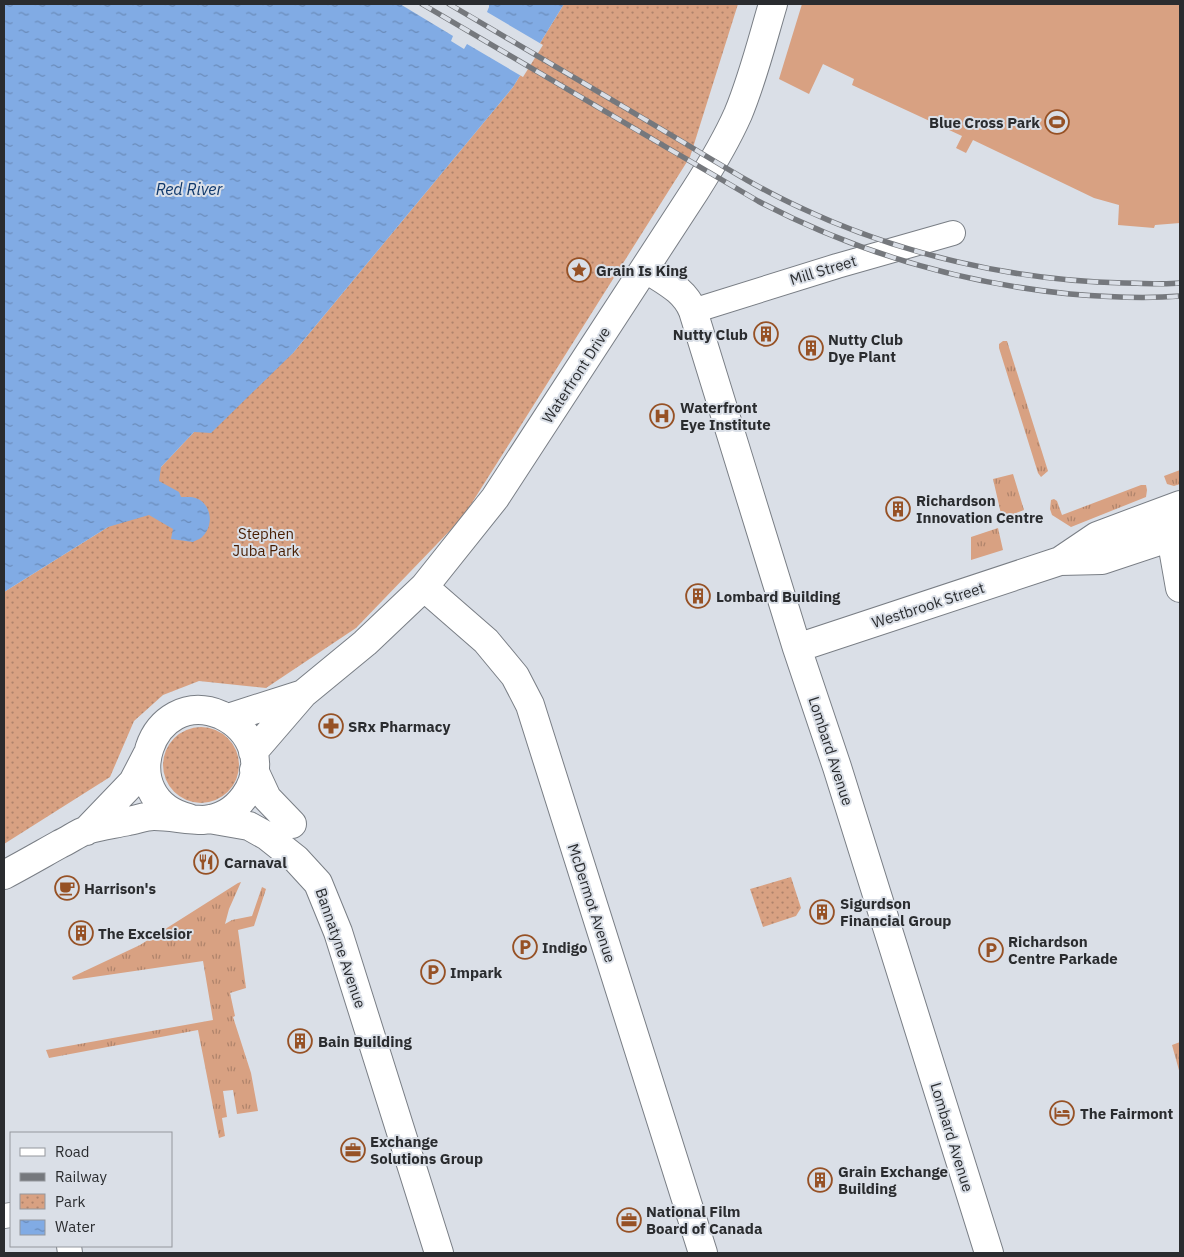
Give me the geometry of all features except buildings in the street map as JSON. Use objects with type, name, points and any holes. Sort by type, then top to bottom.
[{"type":"street","name":"Waterfront Drive","points":[[254,761],[303,694],[366,643],[424,587],[495,498],[721,149],[752,77],[773,4]]},
{"type":"street","name":"Mill Street","points":[[693,311],[837,266],[953,233]]},
{"type":"street","name":"Lombard Avenue","points":[[644,268],[685,296],[693,311],[797,648],[837,767],[989,1253]]},
{"type":"street","name":"Westbrook Street","points":[[797,648],[1060,561],[1097,536],[1180,505]]},
{"type":"street","name":"Westbrook Street","points":[[1060,561],[1102,560],[1177,528]]},
{"type":"street","points":[[1177,528],[1180,588]]},
{"type":"street","name":"McDermot Avenue","points":[[424,587],[486,641],[516,676],[530,705],[703,1253]]},
{"type":"street","name":"Waterfront Drive","points":[[228,718],[303,694]]},
{"type":"street","name":"Waterfront Drive","points":[[4,874],[86,831],[152,816],[199,819],[226,813],[238,805],[248,793],[251,785],[254,761],[245,734],[228,718],[206,711],[192,711],[172,718],[154,736],[147,755],[133,782],[86,831]]},
{"type":"street","name":"Waterfront Drive","points":[[147,755],[147,777],[158,799],[170,810],[199,819]]},
{"type":"street","points":[[254,761],[267,798],[292,824]]},
{"type":"street","name":"Bannatyne Avenue","points":[[199,819],[248,826],[267,836],[305,868],[318,883],[338,932],[439,1253]]},
{"type":"green space","name":"Stephen Juba Park","points":[[564,4],[738,4],[690,157],[463,517],[356,628],[266,688],[199,681],[163,695],[134,721],[110,777],[4,844],[4,592],[108,527],[194,432],[293,353],[513,87]]},
{"type":"green space","name":"Blue Cross Park","points":[[802,4],[1180,4],[1180,223],[1155,225],[1154,228],[1118,225],[1119,205],[1094,198],[973,140],[966,153],[956,148],[962,136],[852,85],[854,79],[823,64],[809,94],[779,79]]},
{"type":"green space","points":[[1007,341],[1048,471],[1041,477],[1038,473],[999,348],[999,344]]},
{"type":"green space","points":[[1180,470],[1180,484],[1174,486],[1167,484],[1164,476]]},
{"type":"green space","points":[[1013,474],[1024,510],[1002,518],[993,479]]},
{"type":"green space","points":[[1141,485],[1146,485],[1146,497],[1071,527],[1052,515],[1050,509],[1051,500],[1054,499],[1057,501],[1062,515]]},
{"type":"green space","points":[[998,528],[1003,550],[971,560],[971,537]]},
{"type":"green space","points":[[201,727],[216,730],[228,738],[236,750],[239,765],[236,780],[228,792],[216,800],[201,803],[186,800],[174,792],[166,780],[163,765],[166,750],[174,738],[186,730]]},
{"type":"green space","points":[[791,877],[801,908],[796,916],[763,927],[750,889]]},
{"type":"green space","points":[[241,882],[229,909],[225,924],[232,920],[252,916],[262,887],[266,889],[254,926],[238,930],[246,988],[230,993],[235,1016],[233,1017],[251,1073],[258,1111],[237,1114],[233,1090],[223,1091],[227,1117],[222,1118],[225,1136],[219,1138],[198,1030],[49,1058],[46,1050],[213,1020],[203,961],[73,980],[72,977],[140,945]]},
{"type":"green space","points":[[1180,1042],[1180,1074],[1172,1045]]},
{"type":"water","name":"Red River","points":[[4,4],[564,4],[513,87],[293,353],[211,433],[194,432],[161,467],[159,481],[179,492],[181,497],[198,499],[207,508],[210,522],[202,537],[193,542],[171,539],[173,529],[149,515],[108,527],[4,592]]},
{"type":"pier","points":[[400,4],[489,4],[487,12],[543,45],[523,77],[467,44],[464,49],[451,41],[453,36]]},
{"type":"railway","points":[[422,4],[758,201],[832,236],[871,250],[949,273],[1029,289],[1111,297],[1180,296]]},
{"type":"railway","points":[[449,4],[748,181],[837,224],[917,251],[999,270],[1083,281],[1152,284],[1180,283]]},
{"type":"place","name":"Blue Cross Park","points":[[1057,122]]},
{"type":"place","name":"Grain Is King","points":[[579,270]]},
{"type":"place","name":"Nutty Club","points":[[766,334]]},
{"type":"place","name":"Nutty Club Dye Plant","points":[[811,348]]},
{"type":"place","name":"Waterfront Eye Institute","points":[[662,416]]},
{"type":"place","name":"Richardson Innovation Centre","points":[[898,509]]},
{"type":"place","name":"Lombard Building","points":[[698,596]]},
{"type":"place","name":"SRx Pharmacy","points":[[331,726]]},
{"type":"place","name":"Carnaval","points":[[206,862]]},
{"type":"place","name":"Harrison's","points":[[67,888]]},
{"type":"place","name":"Sigurdson Financial Group","points":[[822,912]]},
{"type":"place","name":"The Excelsior","points":[[81,933]]},
{"type":"place","name":"Indigo","points":[[525,947]]},
{"type":"place","name":"Richardson Centre Parkade","points":[[991,950]]},
{"type":"place","name":"Impark","points":[[433,972]]},
{"type":"place","name":"Bain Building","points":[[300,1041]]},
{"type":"place","name":"The Fairmont","points":[[1062,1113]]},
{"type":"place","name":"Exchange Solutions Group","points":[[353,1150]]},
{"type":"place","name":"Grain Exchange Building","points":[[820,1180]]},
{"type":"place","name":"National Film Board of Canada","points":[[629,1220]]}]
